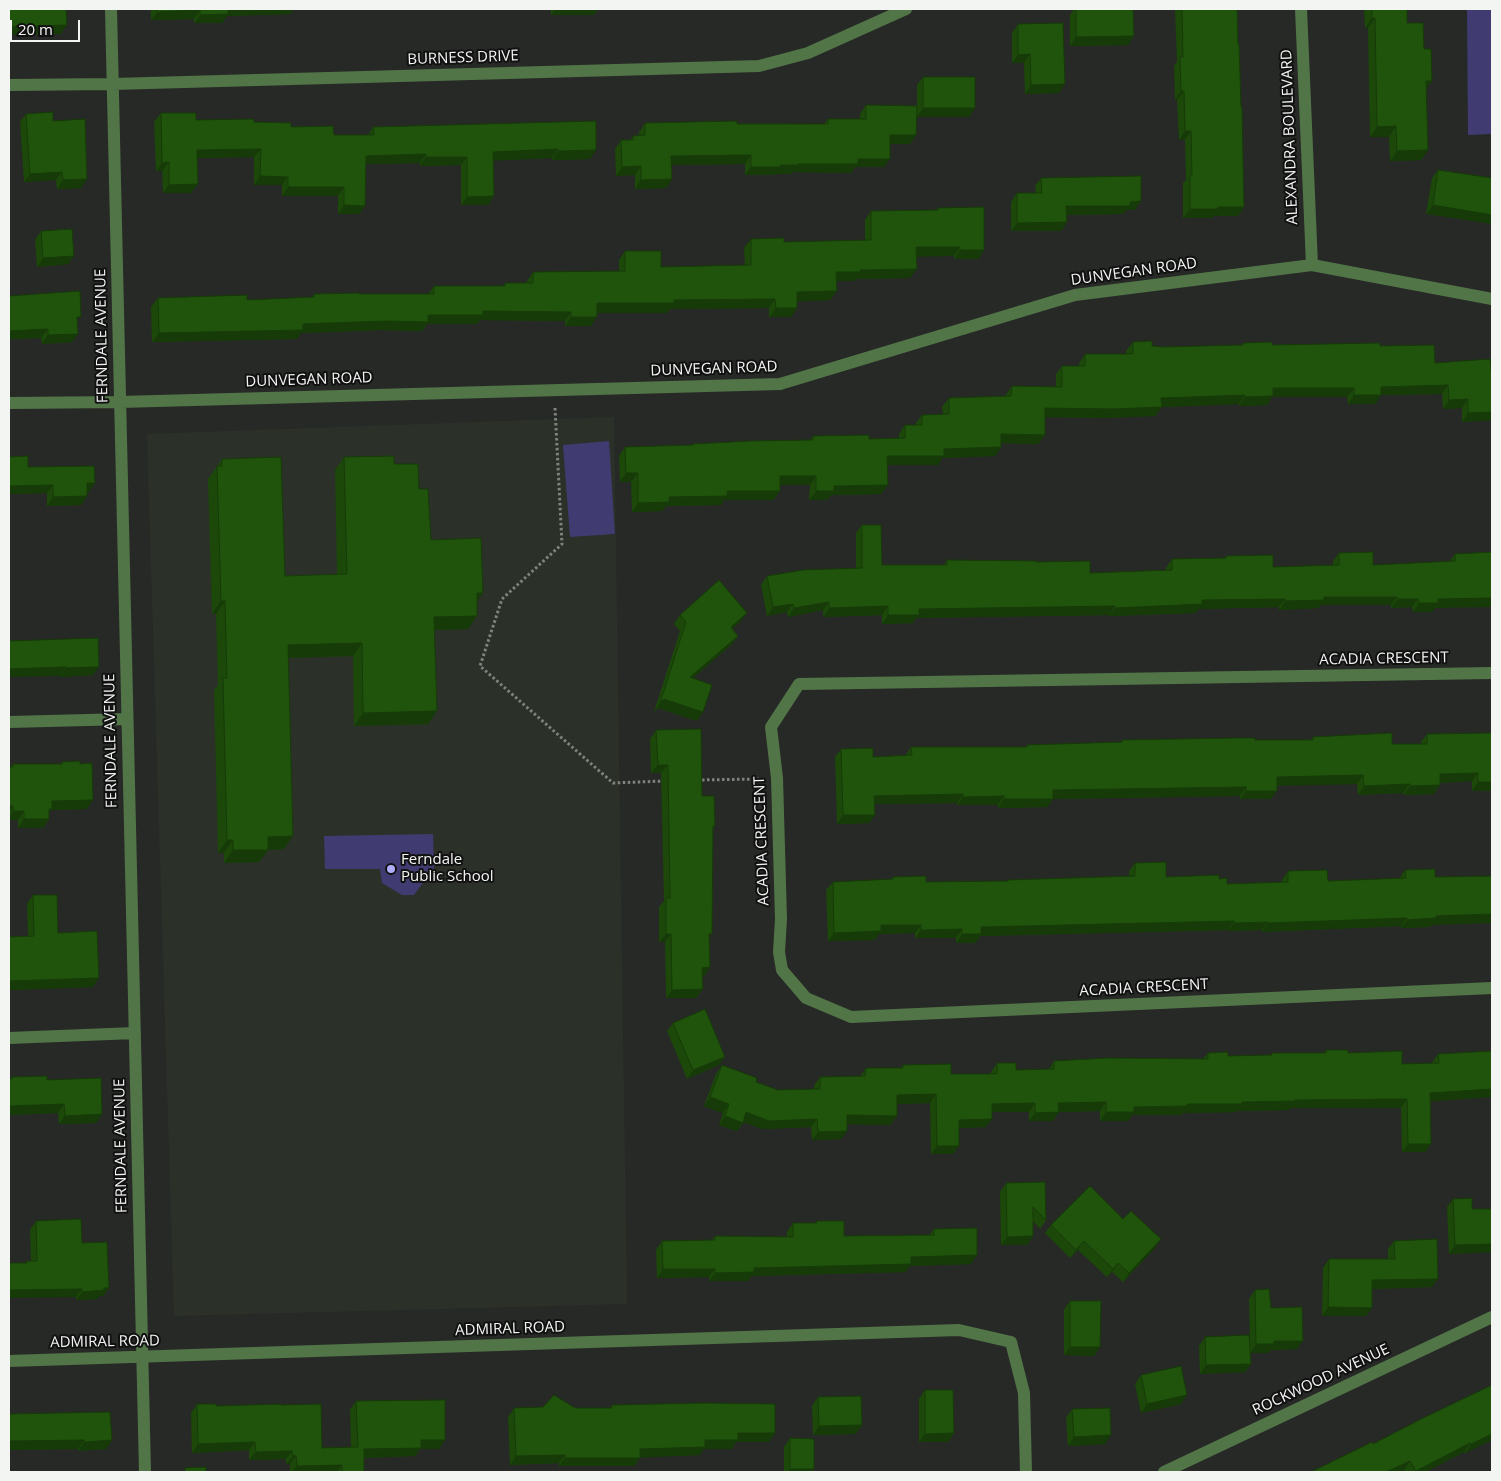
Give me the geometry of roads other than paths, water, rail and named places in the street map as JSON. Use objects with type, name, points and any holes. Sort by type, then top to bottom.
[{"type":"street","name":"FERNDALE AVENUE","points":[[111,9],[145,1472]]},
{"type":"street","name":"BURNESS DRIVE","points":[[9,85],[113,84],[759,66],[808,53],[906,9]]},
{"type":"street","name":"ALEXANDRA BOULEVARD","points":[[1301,9],[1312,265]]},
{"type":"street","name":"DUNVEGAN ROAD","points":[[9,403],[120,402],[780,384],[1075,295],[1312,265],[1492,299]]},
{"type":"street","name":"ACADIA CRESCENT","points":[[1492,673],[799,684],[770,727],[777,778],[781,919],[779,952],[782,970],[806,998],[852,1017],[1492,988]]},
{"type":"street","points":[[9,722],[127,719]]},
{"type":"street","points":[[9,1038],[135,1033]]},
{"type":"street","name":"ROCKWOOD AVENUE","points":[[1164,1472],[1492,1317]]},
{"type":"street","name":"ADMIRAL ROAD","points":[[9,1361],[959,1330],[1011,1342],[1024,1393],[1026,1472]]},
{"type":"place","name":"Ferndale Public School","points":[[391,869]]}]
